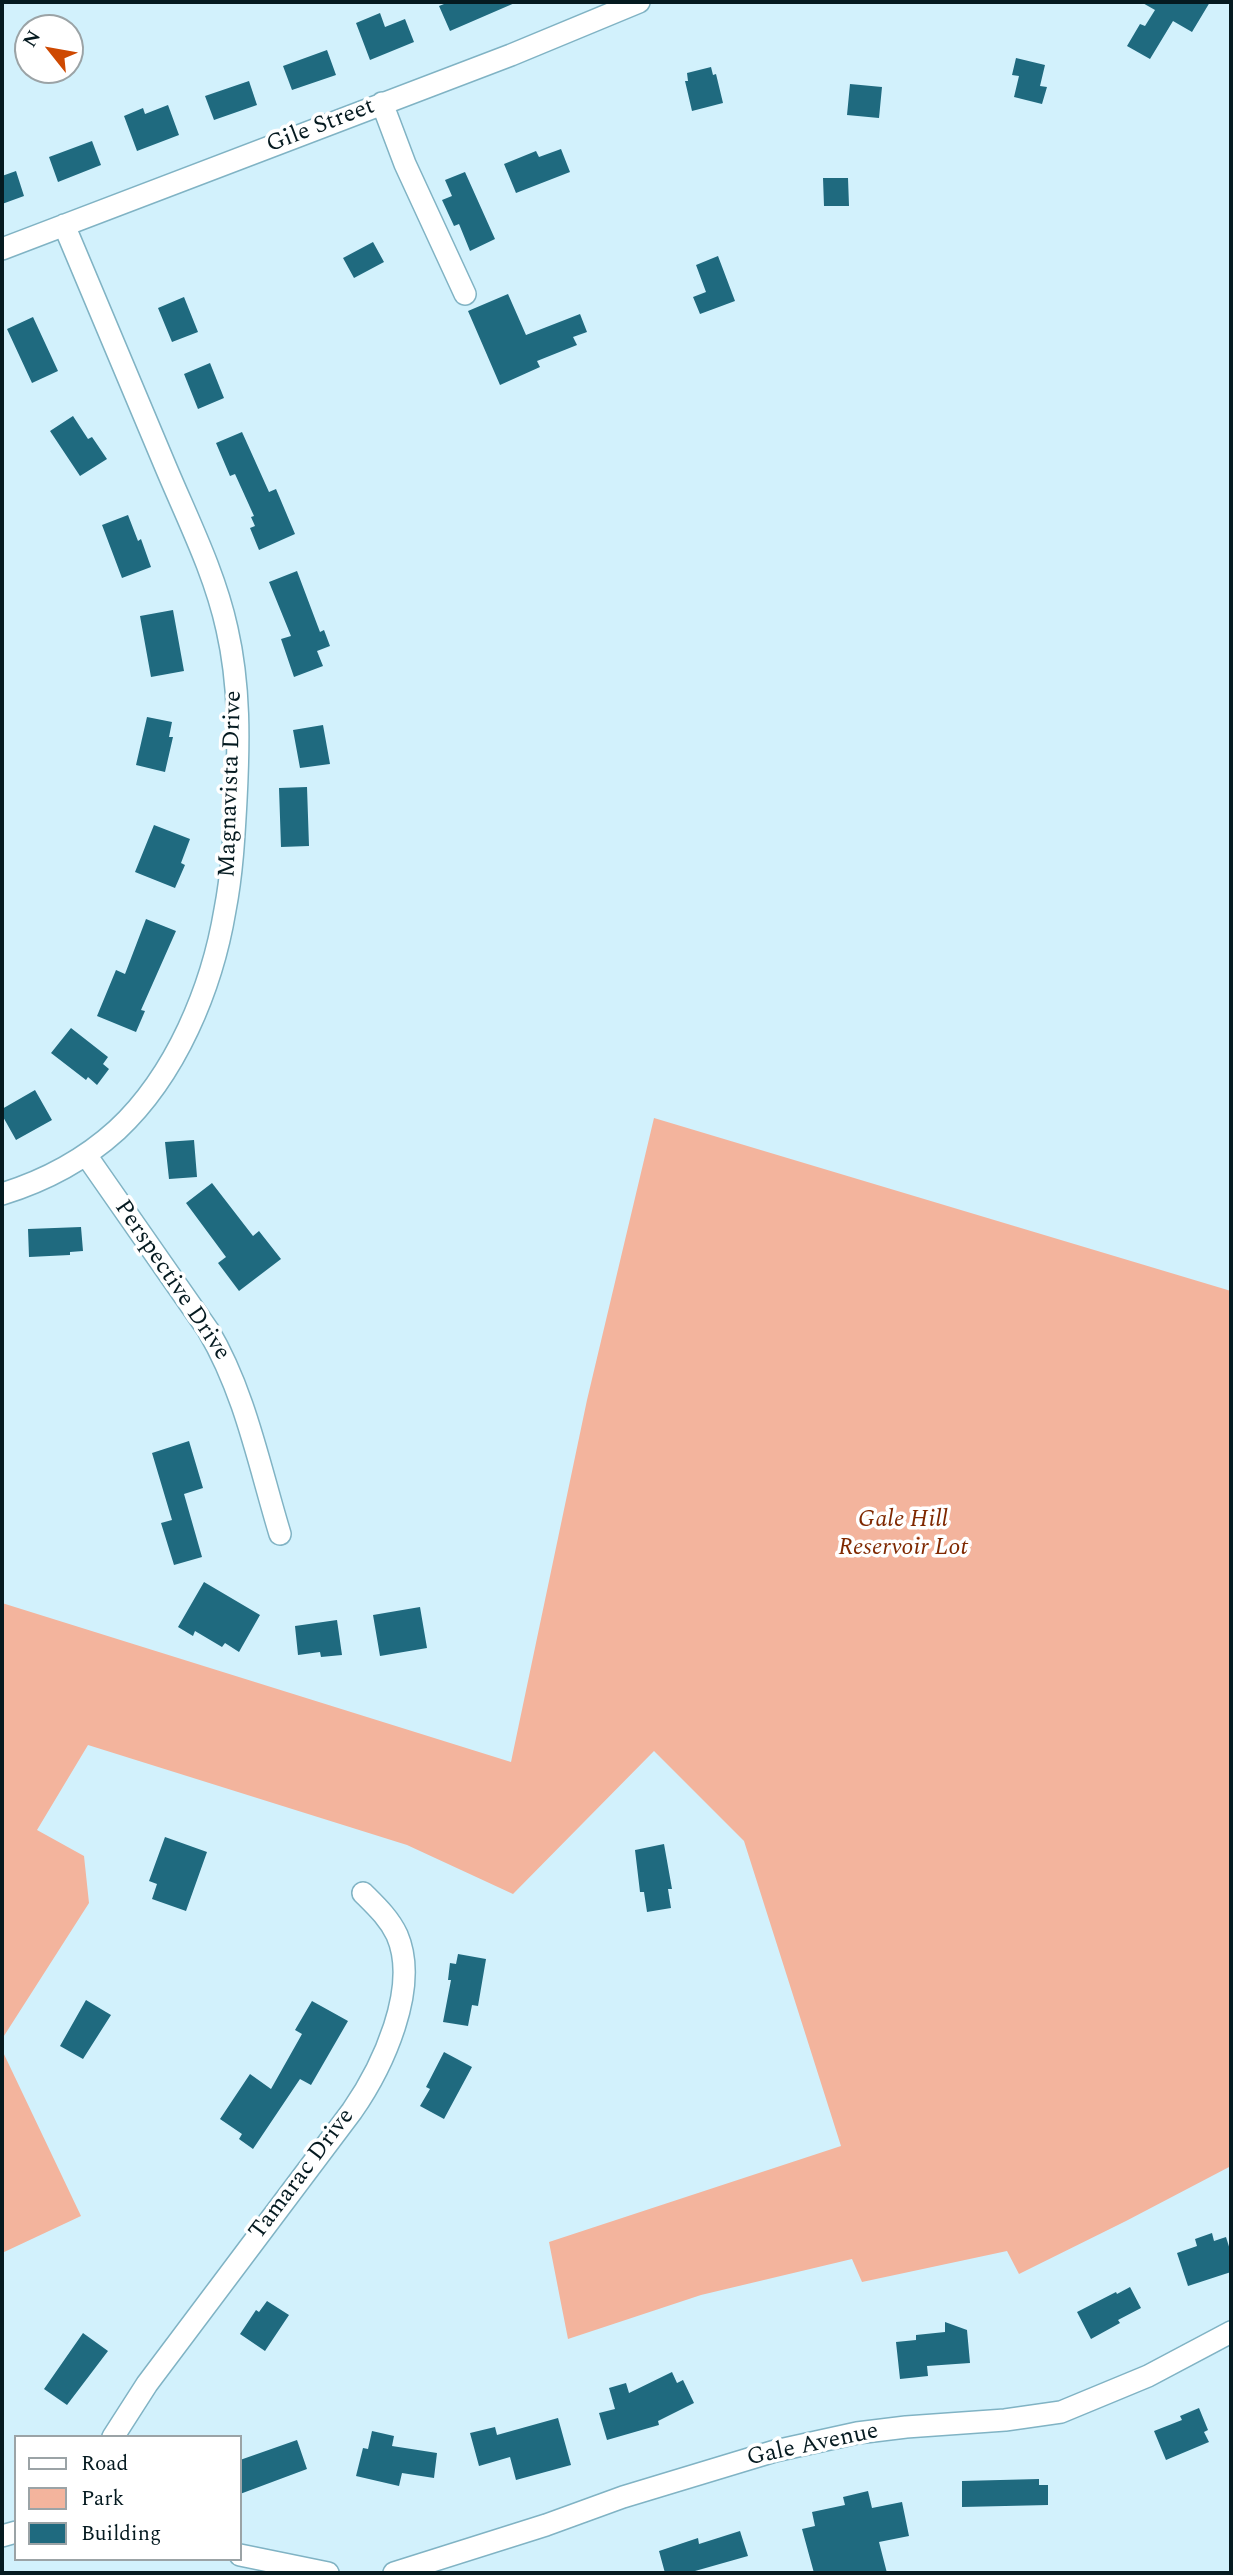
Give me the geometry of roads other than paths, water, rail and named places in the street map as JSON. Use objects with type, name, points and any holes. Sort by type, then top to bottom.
[{"type":"street","name":"Gile Street","points":[[2,249],[511,55],[639,2]]},
{"type":"street","points":[[382,103],[405,164],[465,294]]},
{"type":"street","name":"Magnavista Drive","points":[[2,1194],[52,1174],[86,1155],[118,1129],[145,1098],[178,1047],[208,979],[225,913],[237,772],[238,695],[219,597],[64,225]]},
{"type":"street","name":"Perspective Drive","points":[[86,1155],[221,1351],[237,1390],[280,1534]]},
{"type":"street","name":"Tamarac Drive","points":[[114,2435],[156,2373],[352,2111],[381,2063],[398,2010],[403,1955],[391,1924],[363,1893]]},
{"type":"street","name":"Gale Avenue","points":[[394,2573],[624,2497],[775,2451],[869,2432],[1005,2420],[1060,2412],[1148,2376],[1231,2332]]},
{"type":"street","points":[[242,2555],[328,2573]]},
{"type":"park label","name":"Gale Hill Reservoir Lot","points":[[903,1535]]}]
